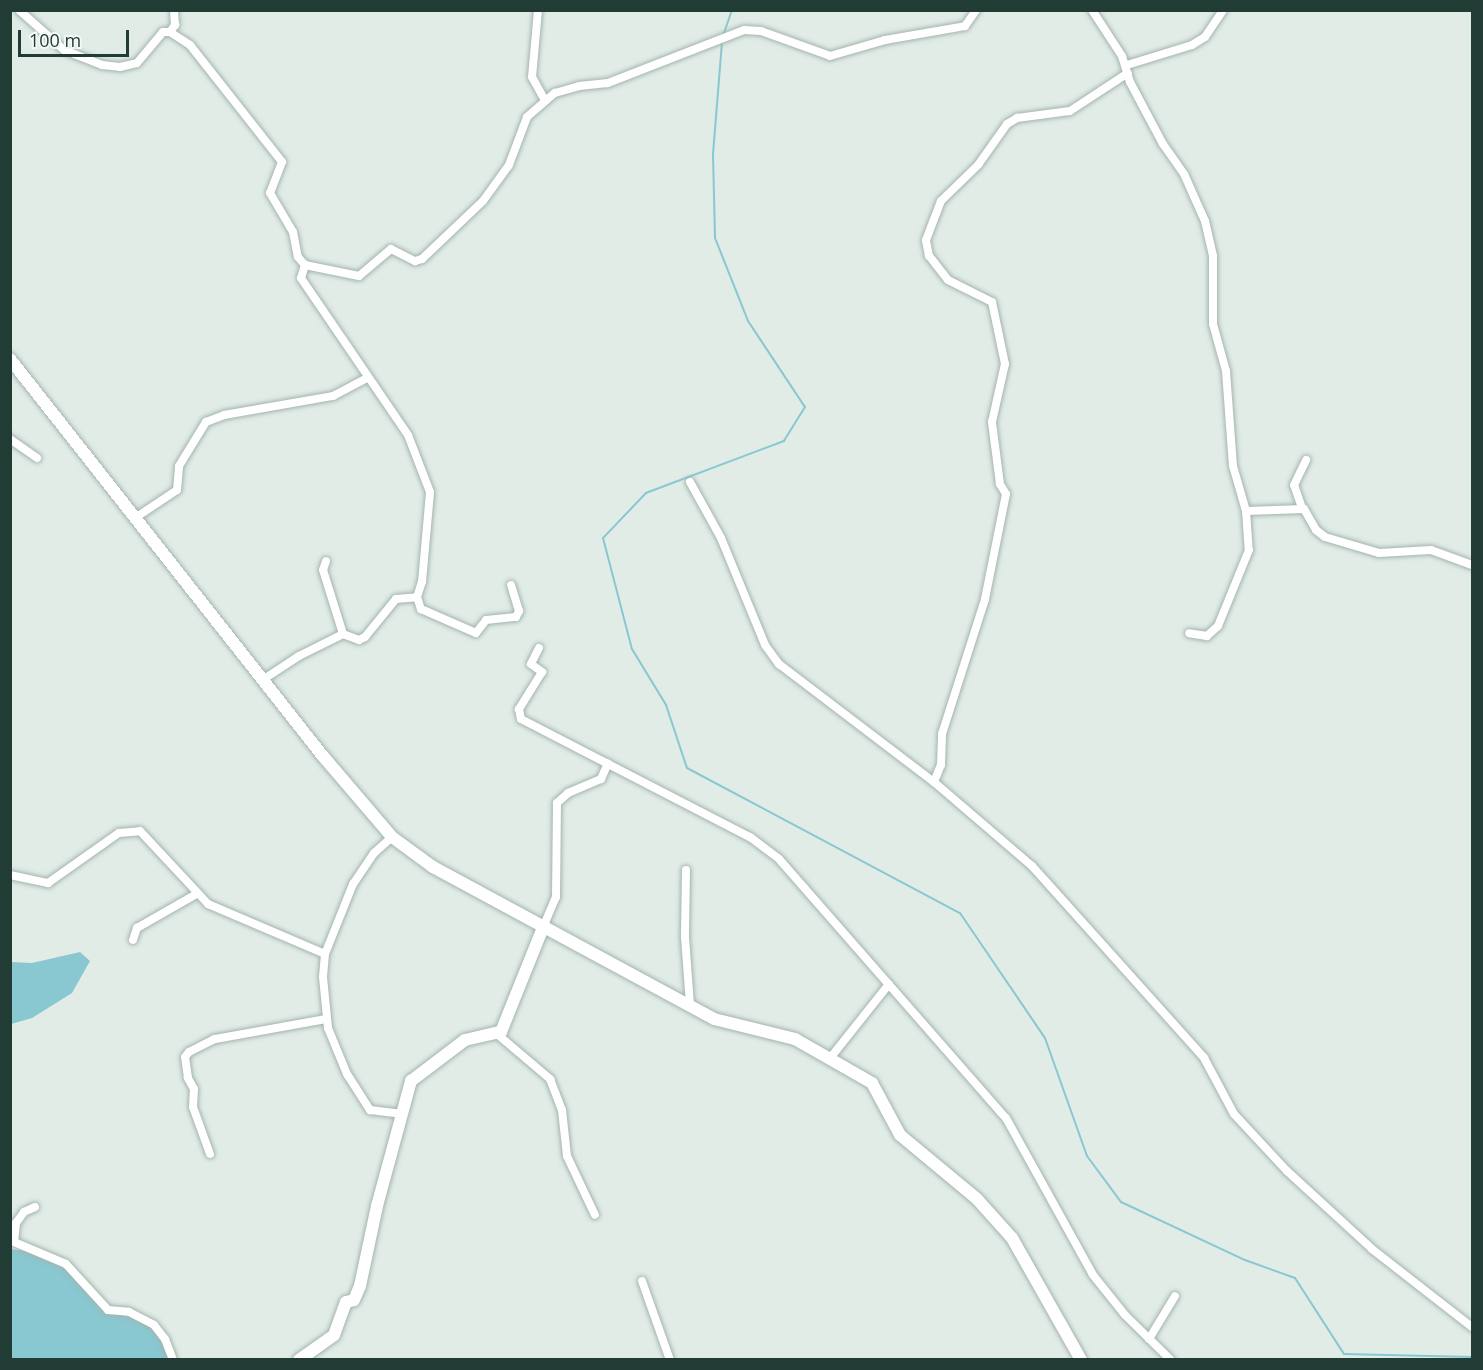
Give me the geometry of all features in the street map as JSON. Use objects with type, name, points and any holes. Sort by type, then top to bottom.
[{"type":"street","points":[[19,10],[64,50],[102,65],[120,67],[137,63],[159,34],[170,32]]},
{"type":"street","points":[[170,32],[176,18],[174,10]]},
{"type":"street","points":[[538,10],[532,77],[544,99]]},
{"type":"street","points":[[170,32],[204,61],[282,162],[270,194],[289,224],[298,257],[305,265],[359,276],[391,249],[415,261],[422,260],[489,194],[509,165],[523,123],[544,99],[568,88],[609,83],[751,29],[823,55],[837,56],[885,40],[965,26],[976,10]]},
{"type":"street","points":[[1092,10],[1127,69],[1163,144],[1184,174],[1207,228],[1214,267],[1213,324],[1226,371],[1233,466],[1246,511],[1247,560],[1218,626],[1207,636],[1189,633]]},
{"type":"street","points":[[934,782],[941,765],[942,734],[985,599],[1006,494],[1000,484],[992,422],[1005,372],[992,302],[948,280],[929,256],[926,240],[941,201],[978,165],[1007,124],[1024,117],[1070,111],[1127,69],[1205,38],[1223,10]]},
{"type":"street","points":[[305,265],[301,278],[408,435],[430,492],[429,521],[417,597],[421,609],[476,633],[486,620],[516,616],[519,611],[511,585]]},
{"type":"street","points":[[10,359],[392,837],[433,867],[718,1021],[785,1035],[831,1057],[872,1083],[900,1134],[977,1199],[1002,1226],[1034,1273],[1081,1359]]},
{"type":"street","points":[[135,518],[177,490],[179,466],[206,422],[224,415],[333,396],[367,378]]},
{"type":"street","points":[[10,440],[37,458]]},
{"type":"street","points":[[1306,460],[1294,485],[1302,508],[1325,537],[1379,554],[1431,550],[1473,565]]},
{"type":"street","points":[[690,482],[721,538],[765,645],[779,664],[934,782],[1052,887],[1204,1058],[1234,1114],[1287,1172],[1372,1249],[1473,1327]]},
{"type":"street","points":[[1246,511],[1302,508]]},
{"type":"street","points":[[326,561],[323,570],[342,634]]},
{"type":"street","points":[[264,679],[299,656],[342,634],[362,639],[393,601],[417,597]]},
{"type":"street","points":[[538,648],[531,663],[542,672],[519,709],[521,719],[767,849],[1006,1118],[1093,1275],[1149,1339],[1171,1359]]},
{"type":"street","points":[[299,1359],[334,1335],[346,1302],[354,1300],[360,1286],[406,1092],[418,1075],[465,1040],[497,1034],[508,1023],[556,897],[557,803],[568,793],[601,779],[608,763]]},
{"type":"street","points":[[10,875],[38,884],[52,881],[94,848],[119,833],[135,830],[149,836],[198,893],[214,907],[325,954]]},
{"type":"street","points":[[392,837],[358,874],[325,954],[326,1019],[338,1055],[365,1104],[377,1112],[401,1114]]},
{"type":"street","points":[[686,870],[685,937],[690,1005]]},
{"type":"street","points":[[132,940],[137,928],[198,893]]},
{"type":"street","points":[[831,1057],[889,984]]},
{"type":"street","points":[[210,1154],[193,1107],[194,1089],[188,1078],[185,1057],[189,1052],[215,1038],[326,1019]]},
{"type":"street","points":[[497,1034],[550,1079],[562,1110],[567,1156],[595,1215]]},
{"type":"street","points":[[35,1207],[24,1212],[16,1223],[14,1242],[66,1264],[108,1310],[129,1312],[154,1325],[173,1359]]},
{"type":"street","points":[[642,1281],[670,1359]]},
{"type":"street","points":[[1149,1339],[1175,1296]]},
{"type":"water","points":[[80,952],[90,961],[72,993],[32,1018],[11,1024],[11,962],[32,963]]},
{"type":"water","points":[[10,1249],[33,1252],[68,1269],[102,1307],[135,1317],[161,1333],[173,1359],[11,1359]]},
{"type":"waterway","points":[[723,36],[732,10]]},
{"type":"waterway","points":[[722,42],[713,155],[715,238],[748,321],[805,407],[784,441],[646,493],[603,538],[632,649],[666,705],[687,768],[960,913],[1045,1038],[1087,1156],[1121,1202],[1245,1260],[1295,1278],[1344,1354],[1472,1357]]}]
